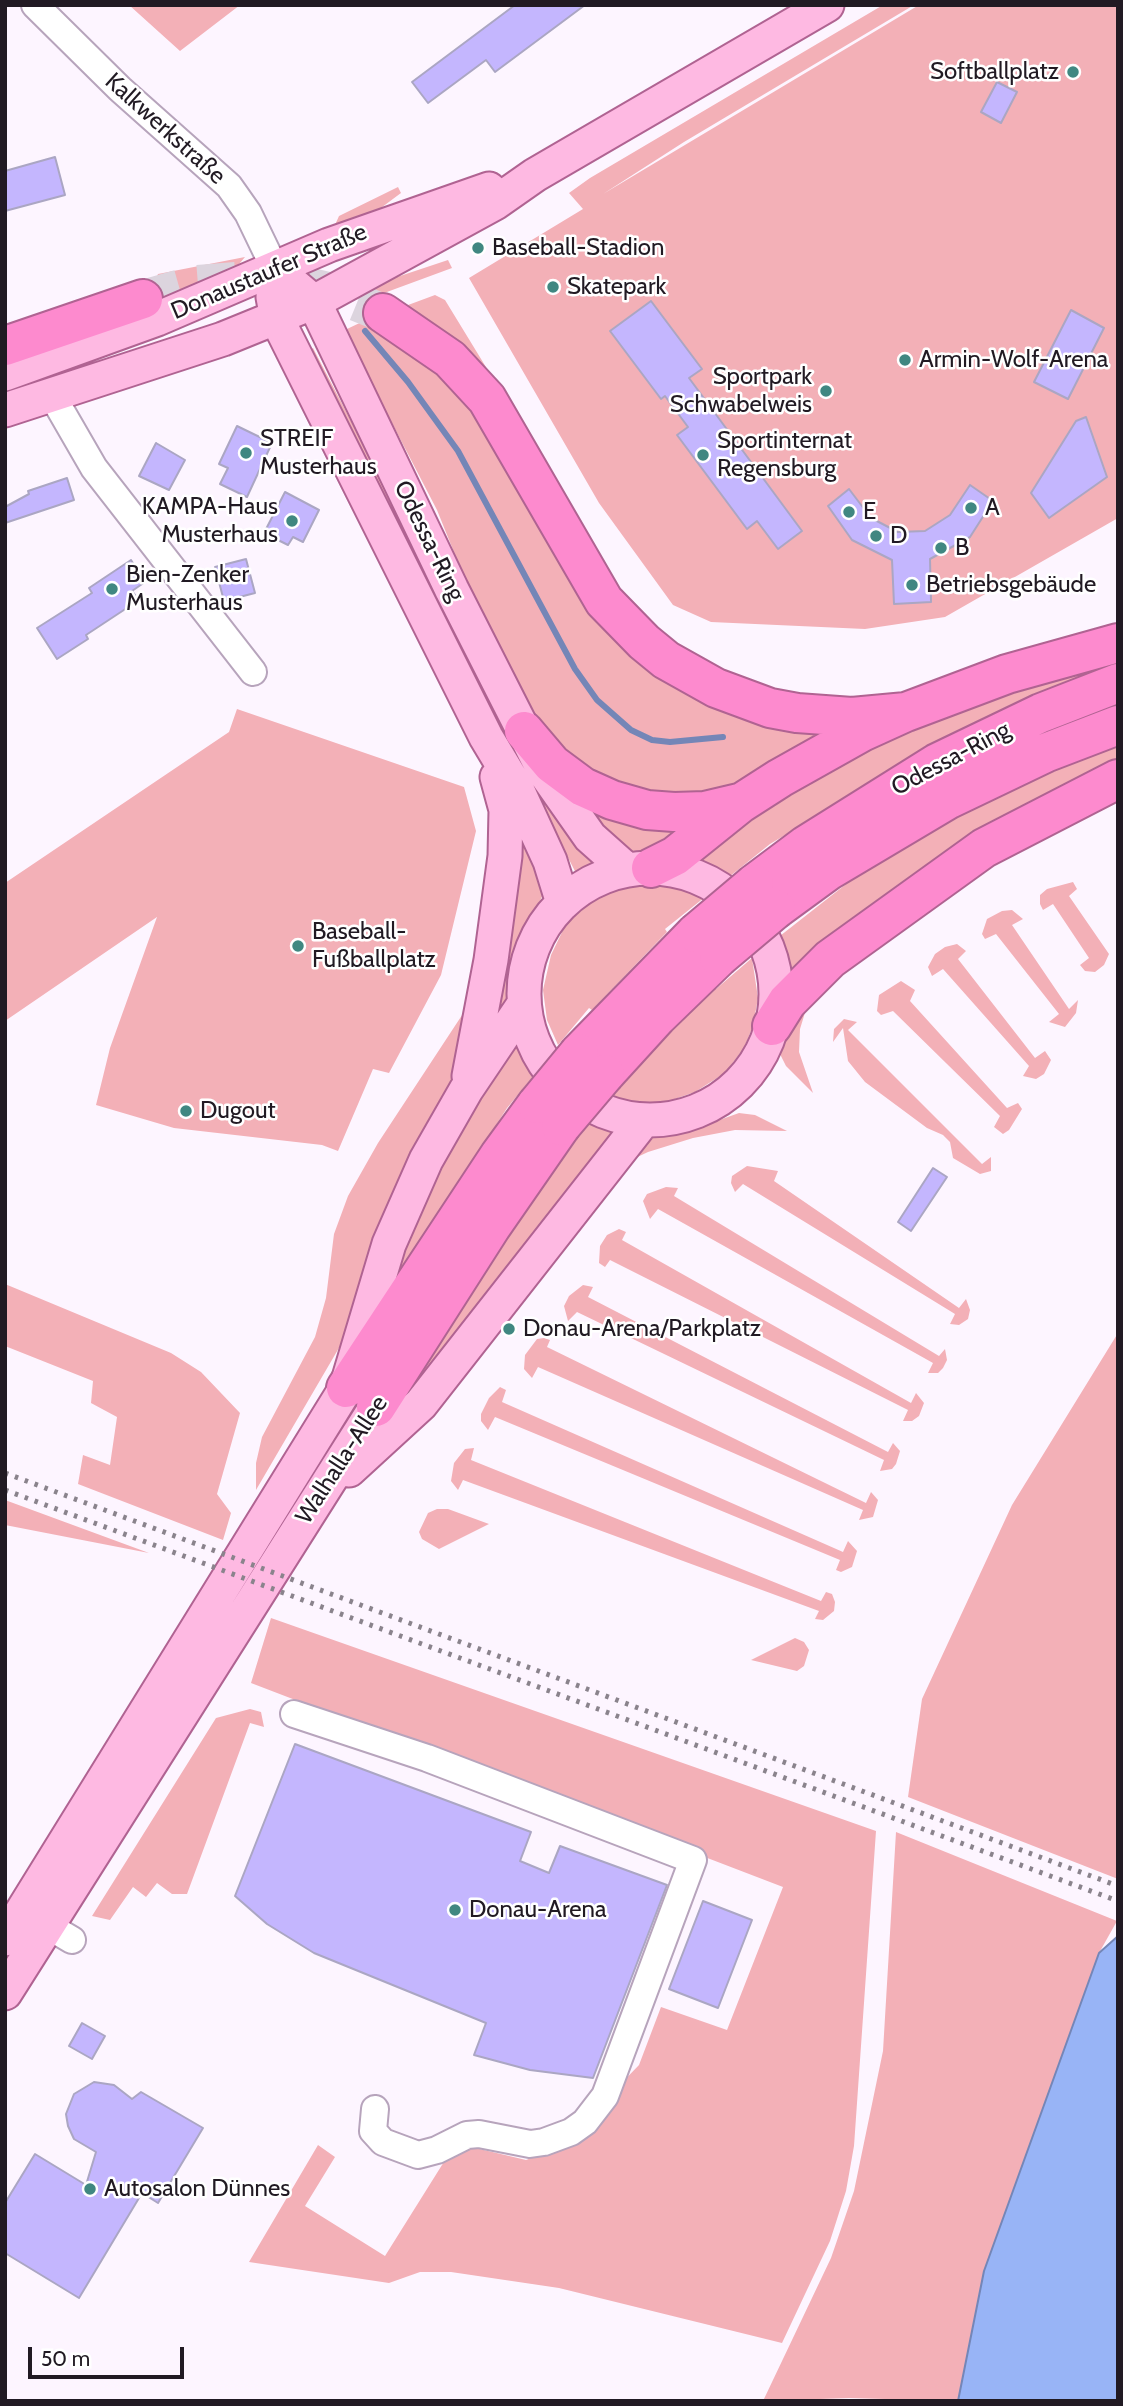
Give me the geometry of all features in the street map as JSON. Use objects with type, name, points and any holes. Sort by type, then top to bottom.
[{"type":"highway","points":[[5,346],[143,299]]},
{"type":"highway","points":[[383,313],[440,350],[487,399],[604,601],[637,636],[666,660],[716,688],[770,708],[852,717],[906,712]]},
{"type":"highway","points":[[639,869],[675,856],[741,803],[820,755],[906,712],[1007,674],[1118,643]]},
{"type":"highway","name":"Odessa-Ring","points":[[707,945],[765,897],[838,824],[937,763],[1041,713],[1118,683]]},
{"type":"highway","name":"Odessa-Ring","points":[[765,897],[828,871],[949,799],[1045,753],[1118,725]]},
{"type":"highway","points":[[524,731],[552,764],[583,787],[612,800],[647,810],[674,813],[705,811],[741,803]]},
{"type":"highway","points":[[772,1026],[787,1002],[821,967],[952,871],[984,849],[1118,779]]},
{"type":"highway","name":"Walhalla-Allee","points":[[361,1398],[499,1156],[549,1115],[592,1064],[657,1017],[707,945]]},
{"type":"main road","name":"Donaustaufer Straße","points":[[5,410],[53,397],[277,319],[314,302],[495,203],[535,175],[827,5]]},
{"type":"main road","name":"Donaustaufer Straße","points":[[5,374],[157,319],[422,211],[535,175]]},
{"type":"main road","name":"Odessa-Ring","points":[[275,269],[314,302],[545,772],[590,837],[639,869]]},
{"type":"main road","name":"Odessa-Ring","points":[[275,269],[273,291],[277,319],[486,737],[516,787],[550,861],[563,903]]},
{"type":"main road","points":[[466,1090],[491,960],[505,856],[506,810],[486,737]]},
{"type":"main road","points":[[639,869],[683,872],[713,885],[746,914],[759,931],[772,961],[776,993],[772,1026],[763,1050],[741,1081],[713,1104],[679,1117],[643,1121],[608,1114],[575,1097],[549,1071],[532,1040],[524,1004],[527,967],[531,955],[540,932],[563,903],[582,888],[639,869]]},
{"type":"main road","points":[[361,1398],[389,1244],[426,1160],[466,1090],[524,1004]]},
{"type":"main road","points":[[314,1503],[421,1404],[643,1121]]},
{"type":"main road","name":"Walhalla-Allee","points":[[5,1993],[314,1503],[361,1398]]},
{"type":"main road","name":"Walhalla-Allee","points":[[5,1939],[47,1925],[361,1398]]},
{"type":"street","name":"Kalkwerkstraße","points":[[35,5],[120,89],[229,186],[254,224],[275,269]]},
{"type":"street","points":[[53,397],[94,468],[253,672]]},
{"type":"street","points":[[294,1714],[426,1758],[693,1860],[614,2076],[605,2096],[585,2122],[572,2132],[544,2142],[530,2144],[479,2134],[467,2135],[437,2150],[418,2155],[383,2142],[373,2131],[375,2109]]},
{"type":"shaded area","points":[[129,5],[240,5],[180,51]]},
{"type":"shaded area","name":"Sportpark Schwabelweis","points":[[883,5],[914,5],[684,142],[603,194],[919,5],[1118,5],[1118,518],[945,617],[865,629],[711,622],[673,605],[599,503],[469,278],[583,209],[569,193],[590,178]]},
{"type":"shaded area","points":[[398,187],[401,193],[366,219],[339,231],[335,225],[339,216]]},
{"type":"shaded area","points":[[245,257],[229,276],[141,310],[158,274]]},
{"type":"shaded area","points":[[448,260],[452,268],[376,296],[368,294],[394,278]]},
{"type":"shaded area","points":[[435,295],[445,300],[500,390],[400,308]]},
{"type":"shaded area","points":[[368,319],[468,395],[636,649],[861,721],[727,791],[657,800],[579,770],[538,720],[509,670],[468,587],[437,510],[351,344],[347,329]]},
{"type":"shaded area","points":[[313,348],[538,780],[598,862],[577,875],[306,352]]},
{"type":"shaded area","points":[[1118,653],[1118,670],[924,752],[770,844],[729,877],[708,865],[685,858],[857,744]]},
{"type":"shaded area","name":"Baseball- Fußballplatz","points":[[237,709],[464,787],[476,831],[441,975],[389,1073],[373,1069],[338,1151],[322,1145],[174,1128],[96,1105],[110,1048],[157,917],[5,1021],[5,883],[229,732]]},
{"type":"shaded area","points":[[1118,737],[1118,761],[885,899],[778,978],[771,943],[901,841]]},
{"type":"shaded area","points":[[594,803],[706,817],[662,849],[632,853],[588,821]]},
{"type":"shaded area","points":[[519,817],[544,892],[514,960],[510,1006],[476,1066]]},
{"type":"shaded area","points":[[667,877],[710,893],[665,929],[667,932],[592,1010],[589,1008],[558,1045],[547,1020],[543,990],[551,955],[578,899],[591,888],[615,879]]},
{"type":"shaded area","points":[[1073,882],[1077,889],[1069,896],[1109,954],[1104,965],[1095,972],[1085,971],[1080,965],[1089,958],[1053,904],[1043,910],[1040,904],[1040,895],[1047,889]]},
{"type":"shaded area","points":[[1012,910],[1023,919],[1012,925],[1069,1009],[1078,1000],[1076,1013],[1065,1027],[1049,1022],[1059,1014],[996,934],[985,939],[982,934],[987,919],[1002,911]]},
{"type":"shaded area","points":[[957,944],[966,951],[958,959],[1035,1058],[1045,1051],[1051,1060],[1044,1074],[1036,1079],[1023,1076],[1029,1066],[943,969],[932,976],[928,967],[935,954],[945,947]]},
{"type":"shaded area","points":[[752,958],[758,998],[753,1026],[744,1048],[725,1073],[695,1092],[666,1102],[611,1098],[712,985],[716,989]]},
{"type":"shaded area","points":[[901,981],[915,990],[910,1001],[1007,1108],[1018,1103],[1022,1109],[1009,1130],[1003,1134],[994,1127],[1000,1116],[893,1011],[881,1015],[877,1011],[879,995]]},
{"type":"shaded area","points":[[811,993],[800,1029],[799,1052],[813,1093],[786,1066],[780,1054],[797,1013]]},
{"type":"shaded area","points":[[470,1003],[454,1077],[391,1197],[368,1255],[350,1329],[256,1490],[256,1463],[262,1437],[315,1337],[326,1298],[334,1234],[348,1196],[378,1143]]},
{"type":"shaded area","points":[[844,1019],[857,1022],[848,1030],[982,1164],[991,1157],[991,1171],[980,1174],[953,1158],[950,1142],[943,1135],[927,1128],[865,1082],[848,1061],[843,1028],[833,1042],[834,1029]]},
{"type":"shaded area","points":[[516,1034],[535,1074],[507,1108],[383,1302],[436,1171]]},
{"type":"shaded area","points":[[739,1113],[755,1115],[787,1131],[735,1130],[693,1138],[648,1152],[614,1168],[642,1137],[686,1132]]},
{"type":"shaded area","points":[[589,1123],[621,1134],[394,1414],[378,1424],[562,1154]]},
{"type":"shaded area","points":[[747,1166],[778,1171],[774,1181],[959,1308],[966,1299],[970,1310],[968,1319],[959,1325],[950,1324],[955,1314],[743,1184],[735,1192],[731,1183],[732,1176]]},
{"type":"shaded area","points":[[666,1187],[678,1188],[674,1196],[939,1356],[945,1349],[947,1360],[943,1368],[938,1373],[928,1373],[933,1363],[658,1209],[650,1219],[643,1201],[647,1194]]},
{"type":"shaded area","points":[[619,1229],[626,1232],[622,1240],[911,1403],[916,1393],[924,1403],[919,1416],[912,1421],[903,1421],[908,1410],[610,1260],[605,1267],[599,1263],[600,1246],[607,1235]]},
{"type":"shaded area","points":[[5,1284],[171,1353],[201,1372],[240,1413],[217,1494],[231,1513],[223,1540],[78,1484],[83,1455],[110,1465],[117,1417],[91,1403],[93,1381],[5,1346]]},
{"type":"shaded area","points":[[583,1285],[593,1287],[588,1297],[888,1452],[893,1443],[900,1451],[896,1464],[892,1469],[880,1471],[884,1460],[577,1312],[568,1321],[564,1306],[569,1296]]},
{"type":"shaded area","points":[[1118,1333],[1118,1879],[908,1797],[922,1699],[1012,1505]]},
{"type":"shaded area","points":[[537,1339],[550,1340],[547,1347],[866,1503],[871,1492],[878,1500],[873,1517],[859,1520],[863,1510],[538,1367],[532,1378],[524,1369],[525,1355]]},
{"type":"shaded area","points":[[500,1387],[506,1390],[502,1402],[843,1552],[848,1541],[857,1551],[852,1567],[841,1572],[836,1570],[840,1560],[495,1417],[488,1430],[481,1421],[481,1414],[489,1398]]},
{"type":"shaded area","points":[[474,1448],[471,1460],[821,1601],[826,1592],[832,1594],[834,1611],[823,1620],[815,1619],[819,1611],[463,1480],[458,1490],[451,1481],[454,1463],[465,1449]]},
{"type":"shaded area","points":[[5,1500],[149,1553],[5,1525]]},
{"type":"shaded area","points":[[437,1509],[448,1509],[489,1524],[439,1549],[422,1539],[419,1532],[428,1513]]},
{"type":"shaded area","points":[[271,1618],[876,1831],[854,2146],[846,2191],[830,2241],[782,2343],[559,2288],[451,2272],[420,2272],[389,2283],[249,2262],[318,2145],[335,2157],[305,2206],[385,2256],[447,2157],[467,2146],[526,2160],[559,2148],[639,2065],[661,2007],[727,2030],[783,1887],[251,1683]]},
{"type":"shaded area","points":[[795,1638],[804,1642],[809,1650],[804,1666],[797,1671],[751,1660]]},
{"type":"shaded area","points":[[250,1709],[261,1712],[264,1727],[250,1723],[187,1894],[172,1894],[157,1883],[146,1897],[133,1887],[110,1920],[92,1916],[216,1718]]},
{"type":"shaded area","points":[[896,1832],[1117,1921],[1099,1953],[984,2271],[958,2401],[849,2398],[763,2401],[831,2258],[854,2191],[883,2051]]},
{"type":"water","points":[[1118,1936],[1118,2401],[958,2401],[984,2271],[1099,1953]]},
{"type":"building","points":[[515,5],[585,5],[495,72],[486,60],[428,103],[412,82]]},
{"type":"building","points":[[997,82],[1017,92],[1001,123],[981,112]]},
{"type":"building","points":[[55,157],[65,195],[5,211],[5,171]]},
{"type":"building","points":[[651,301],[702,369],[689,378],[802,531],[778,549],[757,521],[747,529],[677,435],[688,427],[665,396],[661,399],[610,331]]},
{"type":"building","points":[[1071,310],[1104,328],[1068,399],[1034,382]]},
{"type":"building","points":[[1086,417],[1107,477],[1049,518],[1031,493],[1076,421]]},
{"type":"building","name":"STREIF Musterhaus","points":[[237,426],[272,443],[247,497],[220,484],[228,468],[219,464]]},
{"type":"building","points":[[156,443],[185,460],[169,490],[139,476]]},
{"type":"building","points":[[67,478],[74,500],[5,523],[5,507],[29,494],[28,491]]},
{"type":"building","points":[[970,485],[993,501],[970,537],[930,559],[931,602],[894,604],[892,560],[852,540],[828,506],[849,489],[871,518],[898,532],[925,531],[950,515]]},
{"type":"building","name":"KAMPA-Haus Musterhaus","points":[[285,492],[319,510],[303,542],[293,537],[288,545],[264,533]]},
{"type":"building","points":[[246,559],[255,593],[224,601],[215,567]]},
{"type":"building","points":[[131,560],[145,582],[132,591],[139,600],[86,635],[88,639],[57,659],[37,628],[92,593],[89,588]]},
{"type":"building","points":[[933,1168],[947,1177],[911,1231],[898,1222]]},
{"type":"building","name":"Donau-Arena","points":[[295,1744],[531,1832],[520,1861],[549,1873],[560,1846],[667,1885],[593,2078],[530,2070],[474,2055],[486,2023],[314,1953],[267,1924],[235,1896]]},
{"type":"building","points":[[703,1901],[752,1920],[718,2008],[669,1989]]},
{"type":"building","points":[[82,2023],[105,2036],[92,2059],[69,2046]]},
{"type":"building","name":"Autosalon Dünnes","points":[[94,2082],[114,2085],[132,2099],[141,2092],[203,2128],[158,2203],[142,2193],[79,2298],[5,2253],[5,2203],[35,2154],[86,2185],[96,2152],[74,2139],[66,2114],[74,2094]]},
{"type":"waterway","points":[[365,331],[408,382],[458,451],[575,669],[597,700],[631,730],[652,740],[670,742],[723,737]]},
{"type":"tunnel","points":[[143,299],[196,284],[246,280]]},
{"type":"tunnel","points":[[303,285],[332,292],[383,313]]},
{"type":"railway","points":[[5,1473],[1118,1886]]},
{"type":"railway","points":[[5,1490],[1118,1901]]},
{"type":"place","name":"Softballplatz","points":[[1073,72]]},
{"type":"place","name":"Baseball-Stadion","points":[[478,248]]},
{"type":"place","name":"Skatepark","points":[[553,287]]},
{"type":"place","name":"Armin-Wolf-Arena","points":[[905,360]]},
{"type":"place","name":"Sportpark Schwabelweis","points":[[826,391]]},
{"type":"place","name":"STREIF Musterhaus","points":[[246,453]]},
{"type":"place","name":"Sportinternat Regensburg","points":[[703,455]]},
{"type":"place","name":"A","points":[[971,508]]},
{"type":"place","name":"E","points":[[849,512]]},
{"type":"place","name":"KAMPA-Haus Musterhaus","points":[[292,521]]},
{"type":"place","name":"D","points":[[876,536]]},
{"type":"place","name":"B","points":[[941,548]]},
{"type":"place","name":"Betriebsgebäude","points":[[912,585]]},
{"type":"place","name":"Bien-Zenker Musterhaus","points":[[112,589]]},
{"type":"place","name":"Baseball- Fußballplatz","points":[[298,946]]},
{"type":"place","name":"Dugout","points":[[186,1111]]},
{"type":"place","name":"Donau-Arena/Parkplatz","points":[[509,1329]]},
{"type":"place","name":"Donau-Arena","points":[[455,1910]]},
{"type":"place","name":"Autosalon Dünnes","points":[[90,2189]]}]
